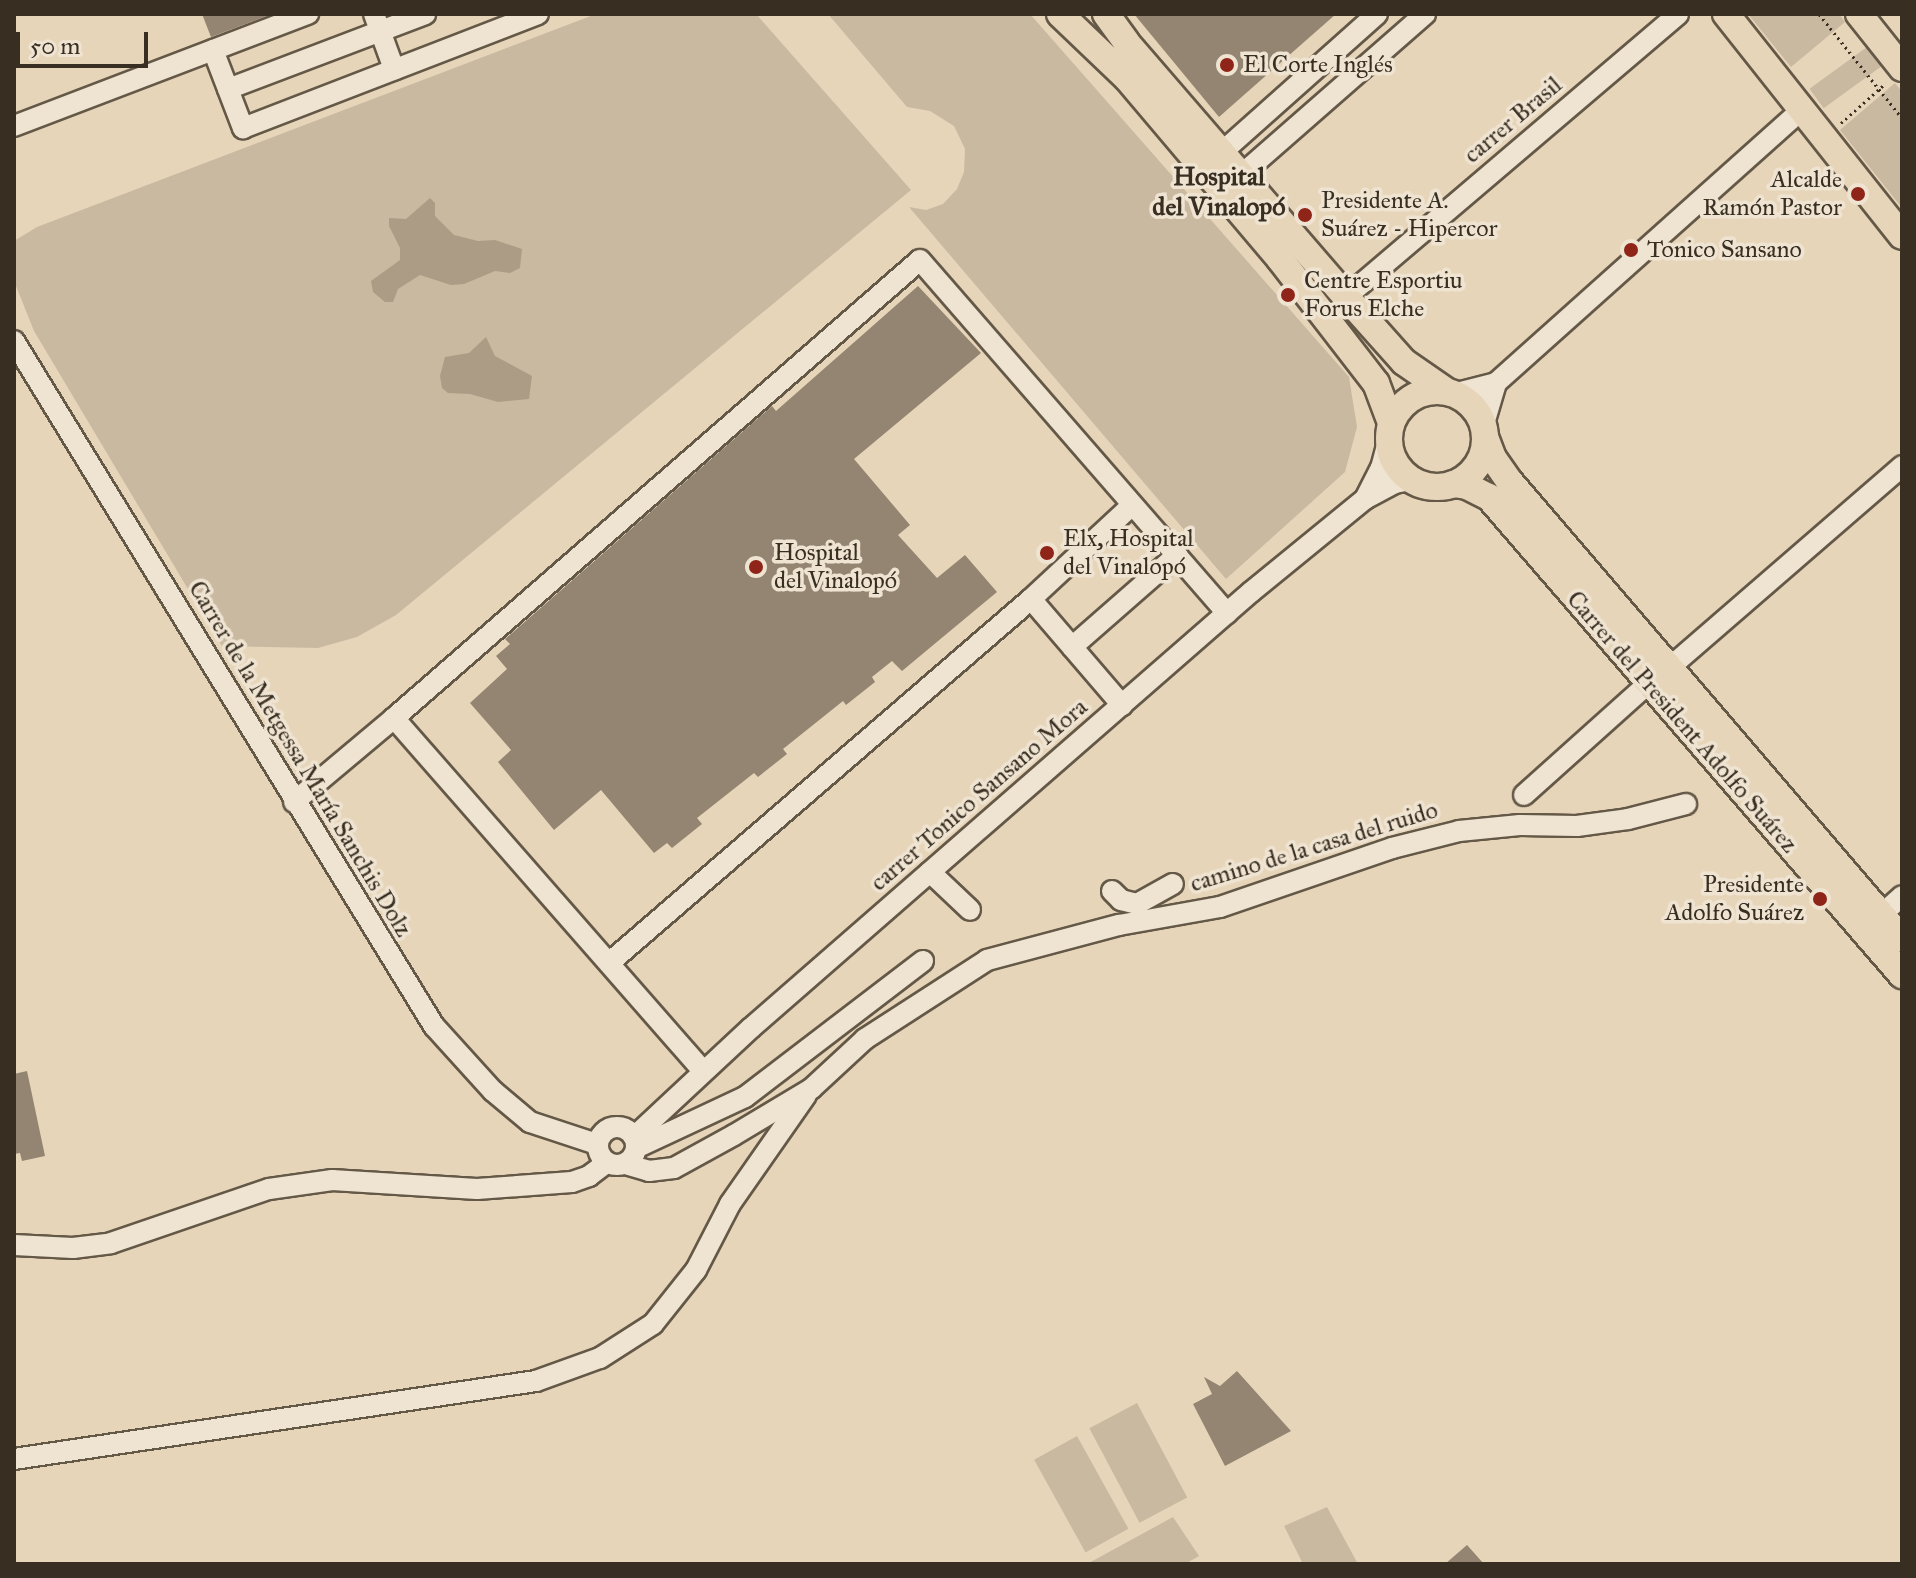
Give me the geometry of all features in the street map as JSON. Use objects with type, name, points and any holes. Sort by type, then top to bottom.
[{"type":"main road","points":[[1060,14],[1127,78],[1280,259],[1376,383],[1390,430],[1395,464],[1411,480],[1434,488],[1453,484],[1476,467],[1483,453],[1484,432],[1473,407],[1404,362],[1103,14]]},
{"type":"main road","points":[[1726,14],[1902,236]]},
{"type":"main road","points":[[1859,14],[1897,73]]},
{"type":"main road","points":[[1390,430],[1402,405],[1414,396],[1450,393]]},
{"type":"main road","name":"Carrer del President Adolfo Suárez","points":[[1484,432],[1500,470],[1658,676],[1902,975]]},
{"type":"main road","name":"Carrer del President Adolfo Suárez","points":[[1453,484],[1467,486],[1489,497],[1902,939]]},
{"type":"street","points":[[14,126],[308,14]]},
{"type":"street","points":[[228,89],[377,22],[425,14]]},
{"type":"street","points":[[213,50],[243,128],[538,14]]},
{"type":"street","points":[[1078,14],[1127,78]]},
{"type":"street","points":[[1221,153],[1377,14]]},
{"type":"street","points":[[1240,176],[1425,14]]},
{"type":"street","name":"carrer Brasil","points":[[1346,297],[1678,14]]},
{"type":"street","points":[[377,22],[394,69]]},
{"type":"street","points":[[1450,393],[1496,383],[1800,111]]},
{"type":"street","points":[[294,802],[920,260],[1227,613]]},
{"type":"street","name":"Carrer de la Metgessa María Sanchis Dolz","points":[[14,341],[434,1026],[493,1091],[530,1122],[620,1151],[649,1171],[674,1168],[811,1089]]},
{"type":"street","points":[[1484,432],[1496,383]]},
{"type":"street","name":"carrer Tonico Sansano Mora","points":[[1365,499],[1381,468],[1390,430]]},
{"type":"street","points":[[1524,795],[1902,466]]},
{"type":"street","name":"carrer Tonico Sansano Mora","points":[[620,1151],[703,1071],[1251,592],[1365,499],[1395,483],[1411,480]]},
{"type":"street","points":[[609,963],[1031,599],[1132,505]]},
{"type":"street","points":[[1072,647],[1177,555]]},
{"type":"street","points":[[1208,591],[1251,592]]},
{"type":"street","points":[[1031,599],[1122,705]]},
{"type":"street","points":[[394,718],[703,1071]]},
{"type":"street","name":"camino de la casa del ruido","points":[[811,1089],[865,1039],[987,960],[1119,925],[1220,907],[1392,848],[1459,831],[1520,825],[1577,826],[1628,819],[1686,804]]},
{"type":"street","points":[[930,872],[970,910]]},
{"type":"street","points":[[1112,891],[1121,900],[1137,904],[1173,884]]},
{"type":"street","points":[[1881,915],[1902,896]]},
{"type":"street","points":[[14,1245],[73,1248],[111,1243],[269,1189],[332,1180],[477,1189],[572,1182],[589,1176],[620,1151],[745,1097],[923,961]]},
{"type":"street","points":[[14,1459],[449,1396],[536,1381],[600,1358],[653,1324],[696,1270],[730,1204],[811,1089]]},
{"type":"path","points":[[1819,14],[1902,118]]},
{"type":"path","points":[[1823,139],[1897,73]]},
{"type":"shaded area","points":[[596,14],[756,14],[911,190],[396,615],[357,637],[318,648],[222,646],[34,331],[14,281],[14,241],[37,227]]},
{"type":"shaded area","points":[[828,14],[1030,14],[1349,377],[1357,427],[1345,472],[1226,579],[909,207],[926,210],[943,204],[957,189],[964,172],[965,149],[954,126],[930,111],[907,107]]},
{"type":"shaded area","points":[[1748,14],[1839,14],[1845,22],[1791,67]]},
{"type":"shaded area","points":[[1867,47],[1881,66],[1824,108],[1810,89]]},
{"type":"shaded area","points":[[1895,83],[1902,92],[1902,208],[1840,130]]},
{"type":"shaded area","points":[[430,198],[435,203],[435,216],[454,235],[478,241],[495,240],[522,249],[520,268],[510,273],[495,271],[464,284],[451,285],[420,275],[398,289],[393,302],[385,302],[373,292],[371,281],[400,260],[400,248],[389,226],[389,218],[406,219]]},
{"type":"shaded area","points":[[486,337],[495,356],[532,376],[529,399],[498,402],[470,394],[448,393],[442,388],[440,376],[445,357],[469,353]]},
{"type":"shaded area","points":[[1137,1403],[1187,1497],[1140,1523],[1089,1428]]},
{"type":"shaded area","points":[[1077,1436],[1128,1529],[1086,1552],[1034,1460]]},
{"type":"shaded area","points":[[1327,1507],[1358,1564],[1303,1564],[1284,1526]]},
{"type":"shaded area","points":[[1173,1517],[1199,1556],[1185,1564],[1087,1564]]},
{"type":"building","points":[[202,14],[268,14],[269,15],[211,37]]},
{"type":"building","name":"El Corte Inglés","points":[[1134,14],[1336,14],[1219,117]]},
{"type":"building","name":"Hospital del Vinalopó","points":[[918,286],[981,353],[854,459],[910,525],[898,535],[937,578],[965,555],[997,592],[902,671],[892,661],[872,677],[875,682],[846,705],[843,701],[783,749],[787,754],[758,777],[754,773],[697,818],[702,824],[672,848],[667,843],[654,853],[601,790],[554,830],[498,762],[511,750],[470,703],[507,669],[496,656],[510,644],[505,639],[772,406],[776,411]]},
{"type":"building","points":[[27,1071],[45,1156],[22,1161],[20,1153],[14,1154],[14,1074]]},
{"type":"building","points":[[1237,1371],[1291,1431],[1225,1466],[1193,1404],[1212,1394],[1204,1377],[1220,1386]]},
{"type":"building","points":[[1467,1545],[1484,1564],[1445,1564]]},
{"type":"place","name":"El Corte Inglés","points":[[1227,65]]},
{"type":"place","name":"Alcalde Ramón Pastor","points":[[1858,194]]},
{"type":"place","name":"Presidente A. Suárez - Hipercor","points":[[1305,215]]},
{"type":"place","name":"Tonico Sansano","points":[[1631,250]]},
{"type":"place","name":"Centre Esportiu Forus Elche","points":[[1288,295]]},
{"type":"place","name":"Elx, Hospital del Vinalopó","points":[[1047,553]]},
{"type":"place","name":"Hospital del Vinalopó","points":[[756,567]]},
{"type":"place","name":"Presidente Adolfo Suárez","points":[[1820,899]]},
{"type":"district","name":"Hospital del Vinalopó","points":[[1219,192]]}]
